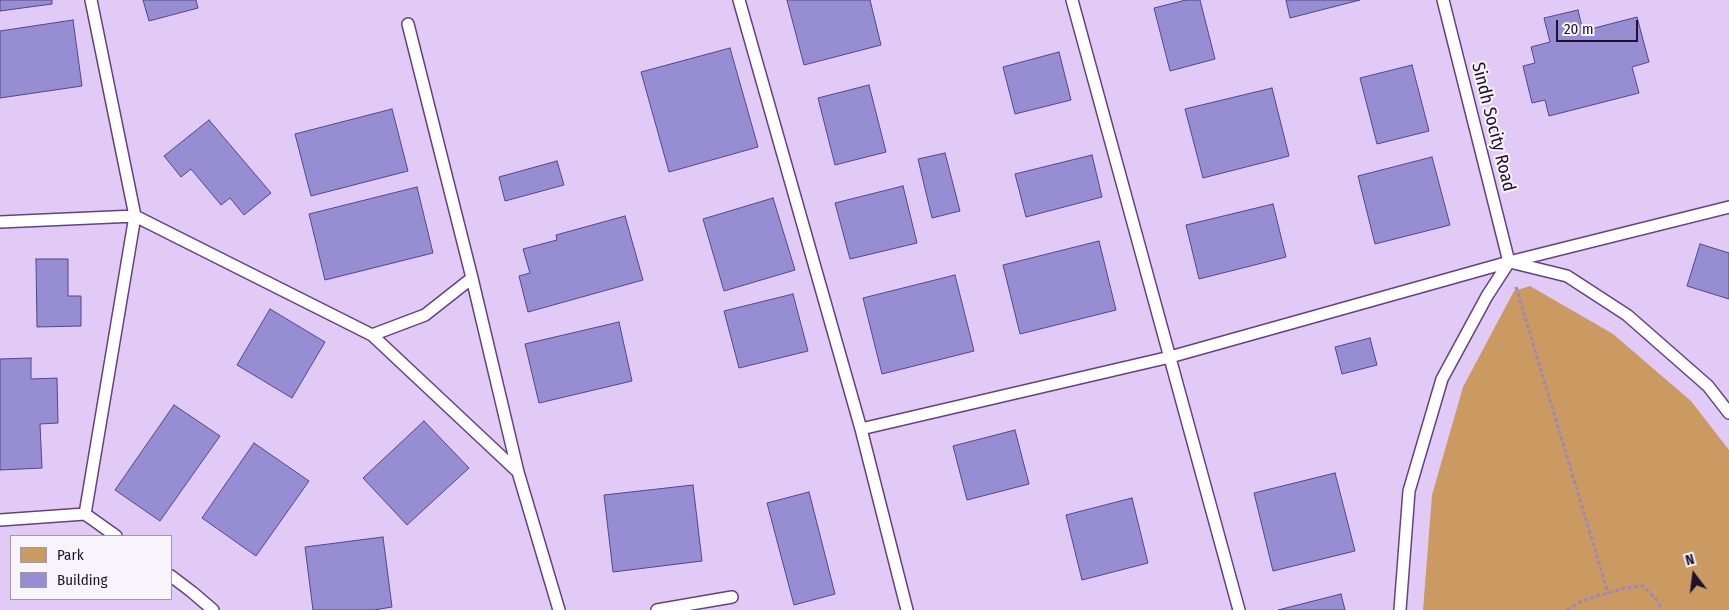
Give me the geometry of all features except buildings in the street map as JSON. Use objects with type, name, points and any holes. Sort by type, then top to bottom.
[{"type":"lane","points":[[85,514],[135,216],[91,0]]},
{"type":"lane","points":[[739,0],[861,430],[907,610]]},
{"type":"lane","points":[[1072,0],[1239,610]]},
{"type":"lane","name":"Sindh Socity Road","points":[[1442,0],[1509,262]]},
{"type":"lane","points":[[408,24],[472,278],[518,472],[559,610]]},
{"type":"lane","points":[[861,430],[1170,356],[1509,262],[1729,207]]},
{"type":"lane","points":[[0,222],[135,216],[372,335],[518,472]]},
{"type":"lane","points":[[1509,262],[1567,276],[1626,315],[1708,386],[1729,413]]},
{"type":"lane","points":[[1400,610],[1409,491],[1442,379],[1487,296],[1509,262]]},
{"type":"lane","points":[[372,335],[425,315],[472,278]]},
{"type":"lane","points":[[0,520],[85,514],[115,535]]},
{"type":"lane","points":[[172,577],[213,610]]},
{"type":"lane","points":[[657,610],[732,597]]},
{"type":"path","points":[[1509,262],[1608,593]]},
{"type":"path","points":[[1567,610],[1584,600],[1625,588],[1643,586],[1656,599],[1662,610]]},
{"type":"green space","points":[[1530,286],[1613,334],[1691,401],[1729,450],[1729,610],[1423,610],[1432,495],[1463,387],[1514,291]]}]
